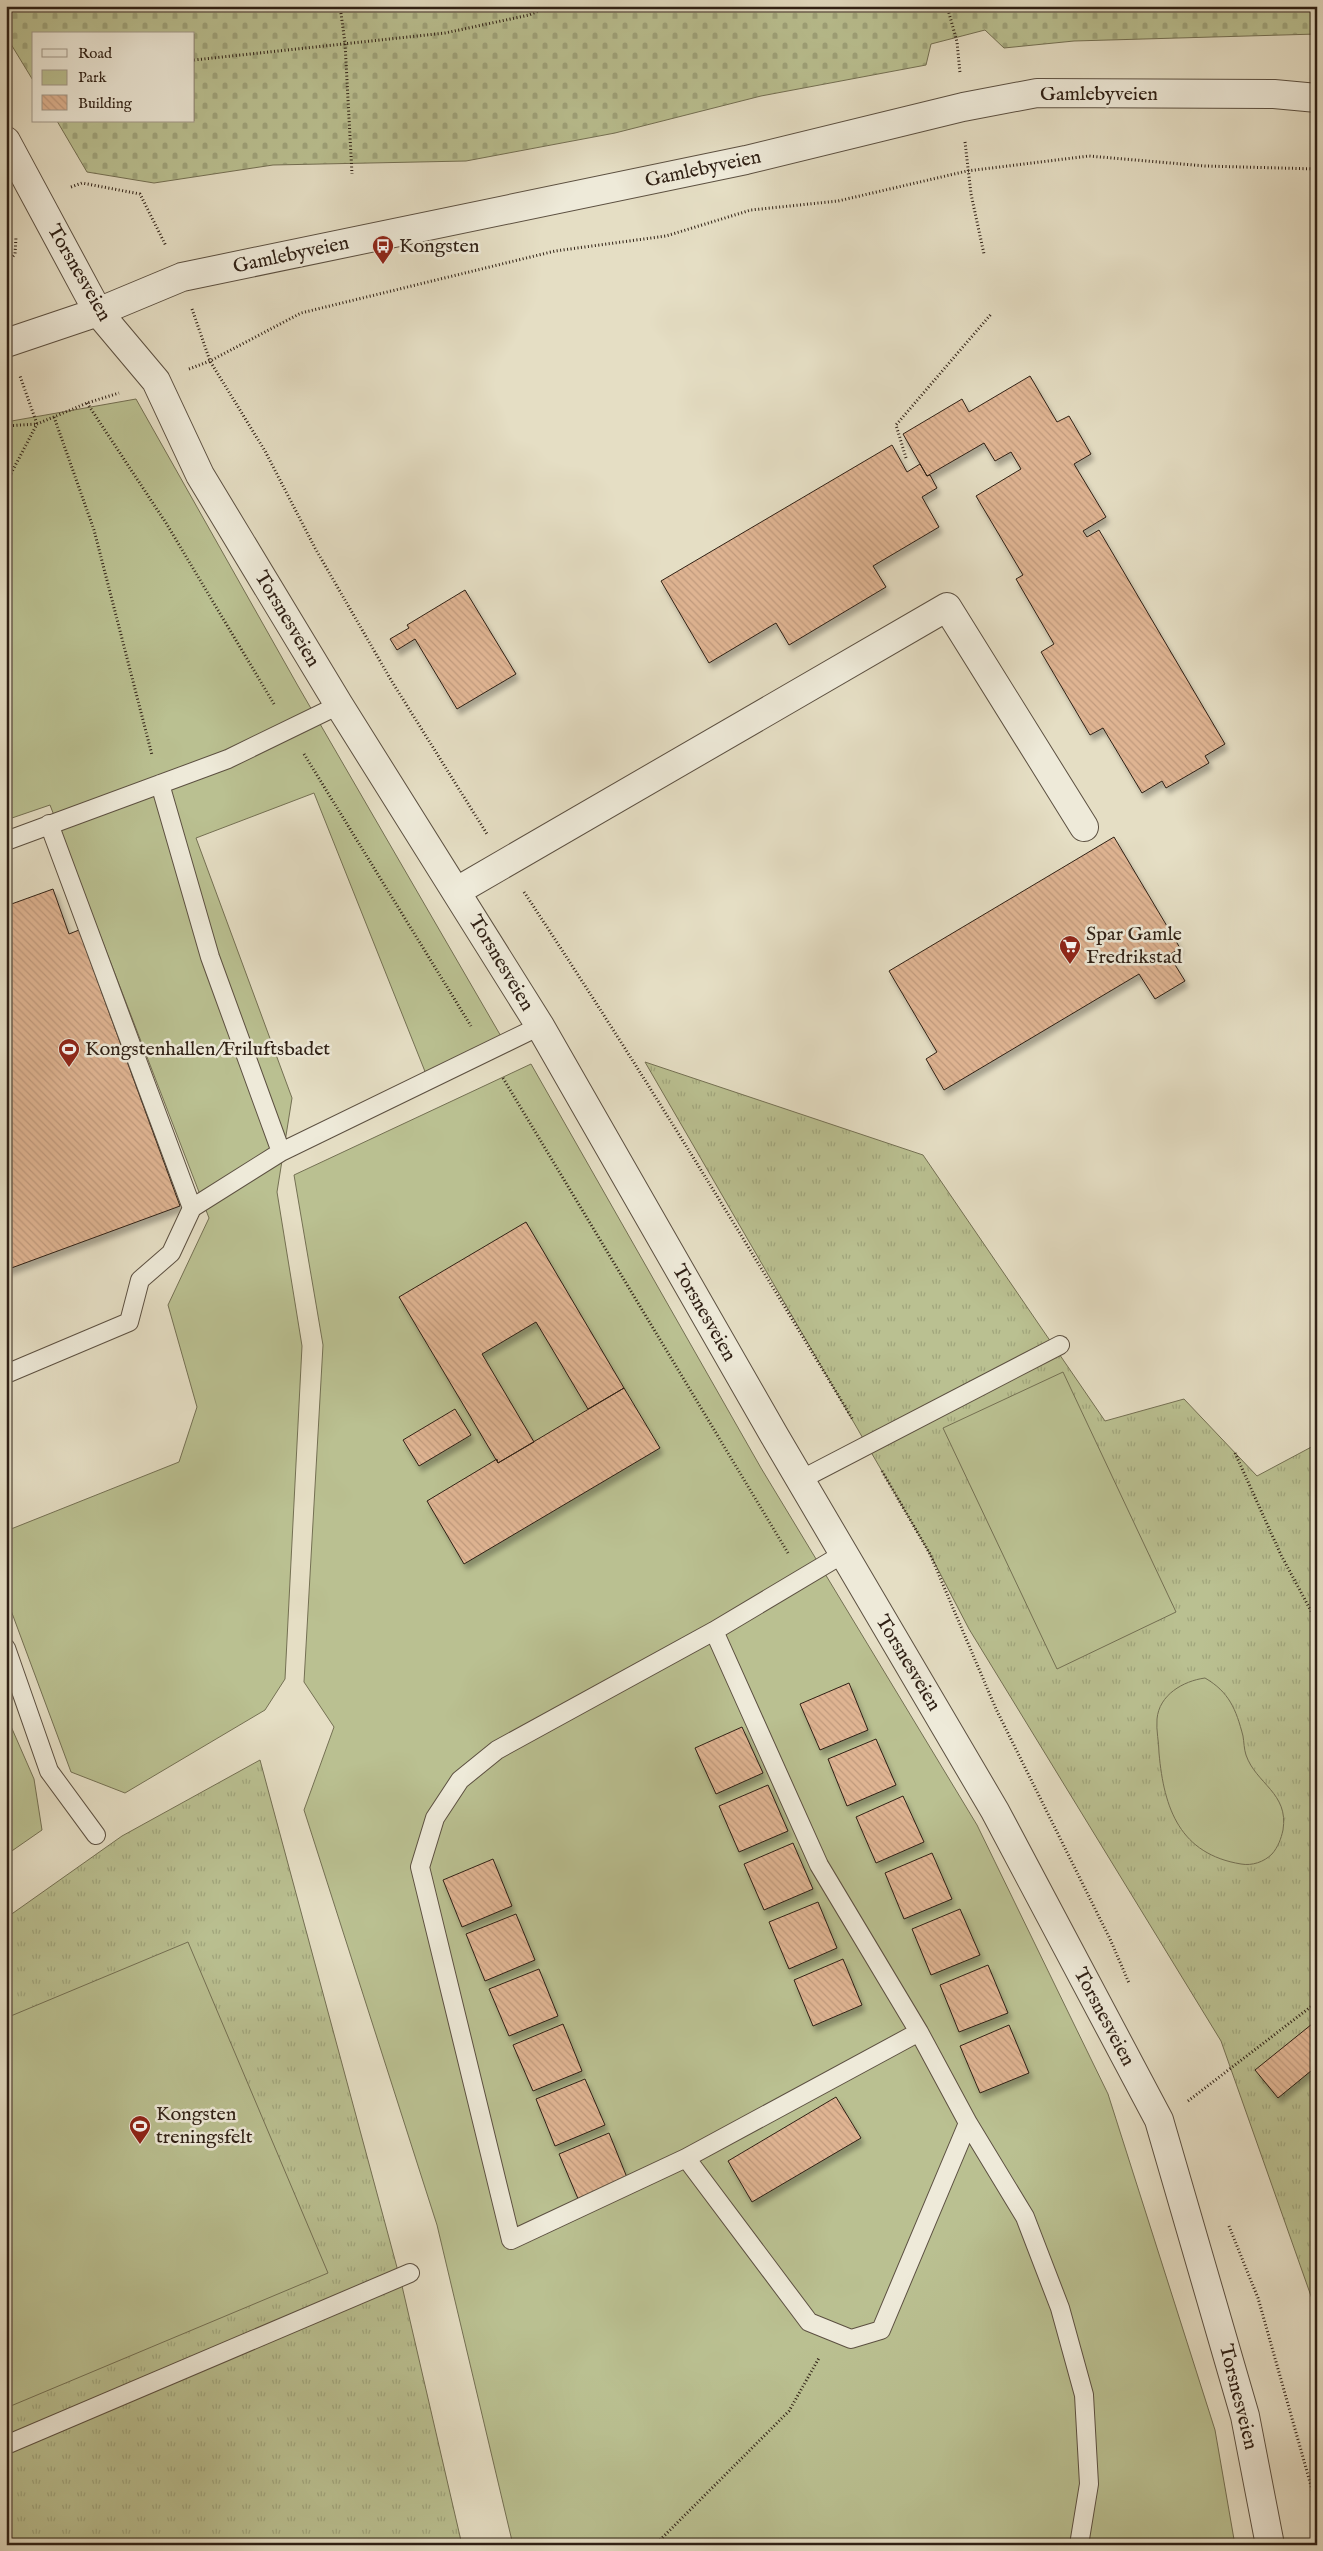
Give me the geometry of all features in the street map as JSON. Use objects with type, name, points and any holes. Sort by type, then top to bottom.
[{"type":"street","name":"Gamlebyveien","points":[[7,342],[98,312],[182,278],[746,160],[963,108],[1037,93],[1274,94],[1317,98]]},
{"type":"street","name":"Torsnesveien","points":[[6,141],[98,312],[156,381],[200,475],[339,705],[458,891],[540,1026],[800,1480],[996,1812],[1159,2120],[1246,2416],[1270,2545]]},
{"type":"street","points":[[458,891],[947,607],[1084,827]]},
{"type":"lane","points":[[6,841],[228,759],[339,705]]},
{"type":"lane","points":[[160,784],[210,958],[281,1152]]},
{"type":"lane","points":[[49,824],[192,1208]]},
{"type":"lane","points":[[6,1374],[129,1322],[140,1280],[171,1253],[192,1208],[281,1152],[540,1026]]},
{"type":"lane","points":[[800,1480],[1060,1345]]},
{"type":"lane","points":[[843,1554],[714,1632],[497,1750],[460,1780],[435,1818],[420,1867],[511,2240],[686,2158],[919,2032]]},
{"type":"lane","points":[[714,1632],[819,1865],[919,2032],[968,2124],[1025,2217],[1060,2308],[1084,2395],[1089,2484],[1079,2545]]},
{"type":"lane","points":[[6,1648],[49,1770],[96,1835]]},
{"type":"lane","points":[[686,2158],[809,2322],[851,2339],[881,2330],[968,2124]]},
{"type":"lane","points":[[6,2445],[410,2273]]},
{"type":"path","points":[[340,6],[345,43],[352,174]]},
{"type":"path","points":[[195,60],[445,32],[529,15],[550,6]]},
{"type":"path","points":[[947,6],[957,42],[967,171],[984,254]]},
{"type":"path","points":[[6,426],[37,424],[87,403],[210,362],[301,313],[555,251],[666,236],[751,210],[838,201],[967,171],[1089,156],[1205,166],[1317,169]]},
{"type":"path","points":[[37,199],[82,183],[140,194],[182,278],[210,362],[265,451],[315,548],[391,680],[505,863],[589,991],[703,1173],[867,1444],[930,1554],[996,1709],[1110,1939],[1132,1992]]},
{"type":"path","points":[[906,458],[896,425],[992,313]]},
{"type":"path","points":[[6,483],[37,424],[7,342]]},
{"type":"path","points":[[87,403],[166,523],[289,730],[354,832],[488,1052],[803,1578]]},
{"type":"path","points":[[54,417],[94,530],[160,784]]},
{"type":"path","points":[[1235,1453],[1281,1555],[1317,1622]]},
{"type":"path","points":[[1159,2120],[1180,2107],[1317,2002]]},
{"type":"path","points":[[1228,2225],[1258,2298],[1317,2507]]},
{"type":"path","points":[[655,2545],[789,2411],[834,2332]]},
{"type":"green space","points":[[6,6],[1317,6],[1317,34],[1074,41],[1004,48],[985,30],[931,44],[926,65],[761,96],[615,133],[466,161],[273,165],[154,183],[87,172],[58,122],[195,122],[195,32],[32,32],[32,79],[6,36]]},
{"type":"green space","points":[[136,399],[298,686],[502,1038],[426,1074],[314,793],[196,838],[292,1098],[277,1192],[302,1346],[285,1679],[265,1710],[125,1793],[71,1772],[6,1597],[6,1531],[179,1462],[197,1407],[168,1305],[209,1218],[50,805],[6,820],[6,422]]},
{"type":"green space","points":[[645,1062],[923,1155],[1105,1421],[1184,1399],[1257,1476],[1317,1444],[1317,2313],[1221,2041],[969,1629],[930,1554]]},
{"type":"green space","points":[[531,1064],[761,1468],[977,1825],[1108,2094],[1215,2430],[1235,2545],[513,2545],[437,2225],[304,1810],[334,1727],[304,1682],[323,1345],[294,1175]]},
{"type":"green space","points":[[1063,1372],[1176,1612],[1057,1669],[943,1428]]},
{"type":"green space","points":[[1205,1678],[1226,1695],[1234,1709],[1243,1736],[1245,1753],[1257,1774],[1277,1798],[1284,1817],[1283,1830],[1276,1849],[1258,1863],[1241,1864],[1220,1859],[1203,1850],[1179,1826],[1165,1793],[1157,1732],[1159,1710],[1167,1696],[1181,1686],[1188,1682]]},
{"type":"green space","points":[[6,1715],[34,1779],[42,1830],[6,1855]]},
{"type":"green space","points":[[260,1760],[402,2286],[462,2545],[6,2545],[6,1918],[122,1836]]},
{"type":"green space","name":"Kongsten treningsfelt","points":[[188,1942],[328,2273],[6,2408],[6,2018]]},
{"type":"building","points":[[1030,376],[1057,422],[1069,416],[1091,454],[1074,464],[1106,517],[1083,531],[1087,537],[1099,530],[1225,744],[1205,756],[1209,763],[1166,788],[1162,781],[1142,793],[1103,728],[1090,735],[1041,652],[1054,644],[1016,579],[1023,575],[976,496],[1021,469],[1011,452],[995,461],[984,443],[927,476],[903,434],[962,399],[969,412]]},
{"type":"building","points":[[892,445],[907,472],[920,464],[927,476],[930,475],[937,488],[922,497],[939,527],[873,566],[886,587],[789,645],[776,623],[709,663],[661,581]]},
{"type":"building","points":[[465,590],[516,674],[457,709],[415,639],[397,650],[390,639],[409,628],[407,625]]},
{"type":"building","points":[[1114,837],[1180,948],[1169,955],[1185,981],[1155,999],[1139,974],[944,1090],[926,1059],[937,1052],[889,971]]},
{"type":"building","name":"Kongstenhallen/Friluftsbadet","points":[[53,889],[69,934],[79,930],[180,1206],[6,1270],[6,906]]},
{"type":"building","points":[[526,1222],[624,1388],[588,1409],[536,1322],[482,1354],[534,1442],[498,1463],[399,1297]]},
{"type":"building","points":[[624,1388],[660,1448],[464,1564],[427,1501],[497,1459],[498,1463]]},
{"type":"building","points":[[455,1409],[471,1435],[419,1466],[403,1440]]},
{"type":"building","points":[[849,1683],[868,1730],[820,1750],[800,1704]]},
{"type":"building","points":[[742,1727],[763,1773],[716,1794],[695,1748]]},
{"type":"building","points":[[876,1739],[896,1785],[847,1806],[828,1759]]},
{"type":"building","points":[[768,1785],[788,1831],[739,1852],[719,1806]]},
{"type":"building","points":[[903,1796],[924,1842],[876,1863],[856,1817]]},
{"type":"building","points":[[793,1843],[813,1889],[764,1910],[744,1864]]},
{"type":"building","points":[[932,1853],[952,1899],[904,1919],[885,1873]]},
{"type":"building","points":[[493,1859],[512,1906],[462,1927],[443,1880]]},
{"type":"building","points":[[818,1902],[837,1948],[789,1969],[769,1922]]},
{"type":"building","points":[[960,1909],[980,1955],[931,1975],[912,1929]]},
{"type":"building","points":[[516,1914],[535,1960],[485,1981],[466,1934]]},
{"type":"building","points":[[843,1959],[862,2005],[813,2026],[794,1980]]},
{"type":"building","points":[[988,1965],[1008,2013],[959,2032],[940,1985]]},
{"type":"building","points":[[539,1969],[558,2016],[509,2036],[489,1989]]},
{"type":"building","points":[[1317,2020],[1317,2066],[1278,2098],[1255,2070]]},
{"type":"building","points":[[563,2024],[582,2071],[533,2091],[513,2045]]},
{"type":"building","points":[[1009,2025],[1029,2073],[980,2093],[960,2046]]},
{"type":"building","points":[[585,2079],[605,2125],[555,2146],[536,2099]]},
{"type":"building","points":[[836,2097],[861,2138],[752,2202],[728,2161]]},
{"type":"building","points":[[609,2133],[628,2180],[579,2201],[559,2154]]},
{"type":"place","name":"Kongsten","points":[[383,265]]},
{"type":"place","name":"Spar Gamle Fredrikstad","points":[[1070,965]]},
{"type":"place","name":"Kongstenhallen/Friluftsbadet","points":[[69,1068]]},
{"type":"place","name":"Kongsten treningsfelt","points":[[140,2145]]}]
